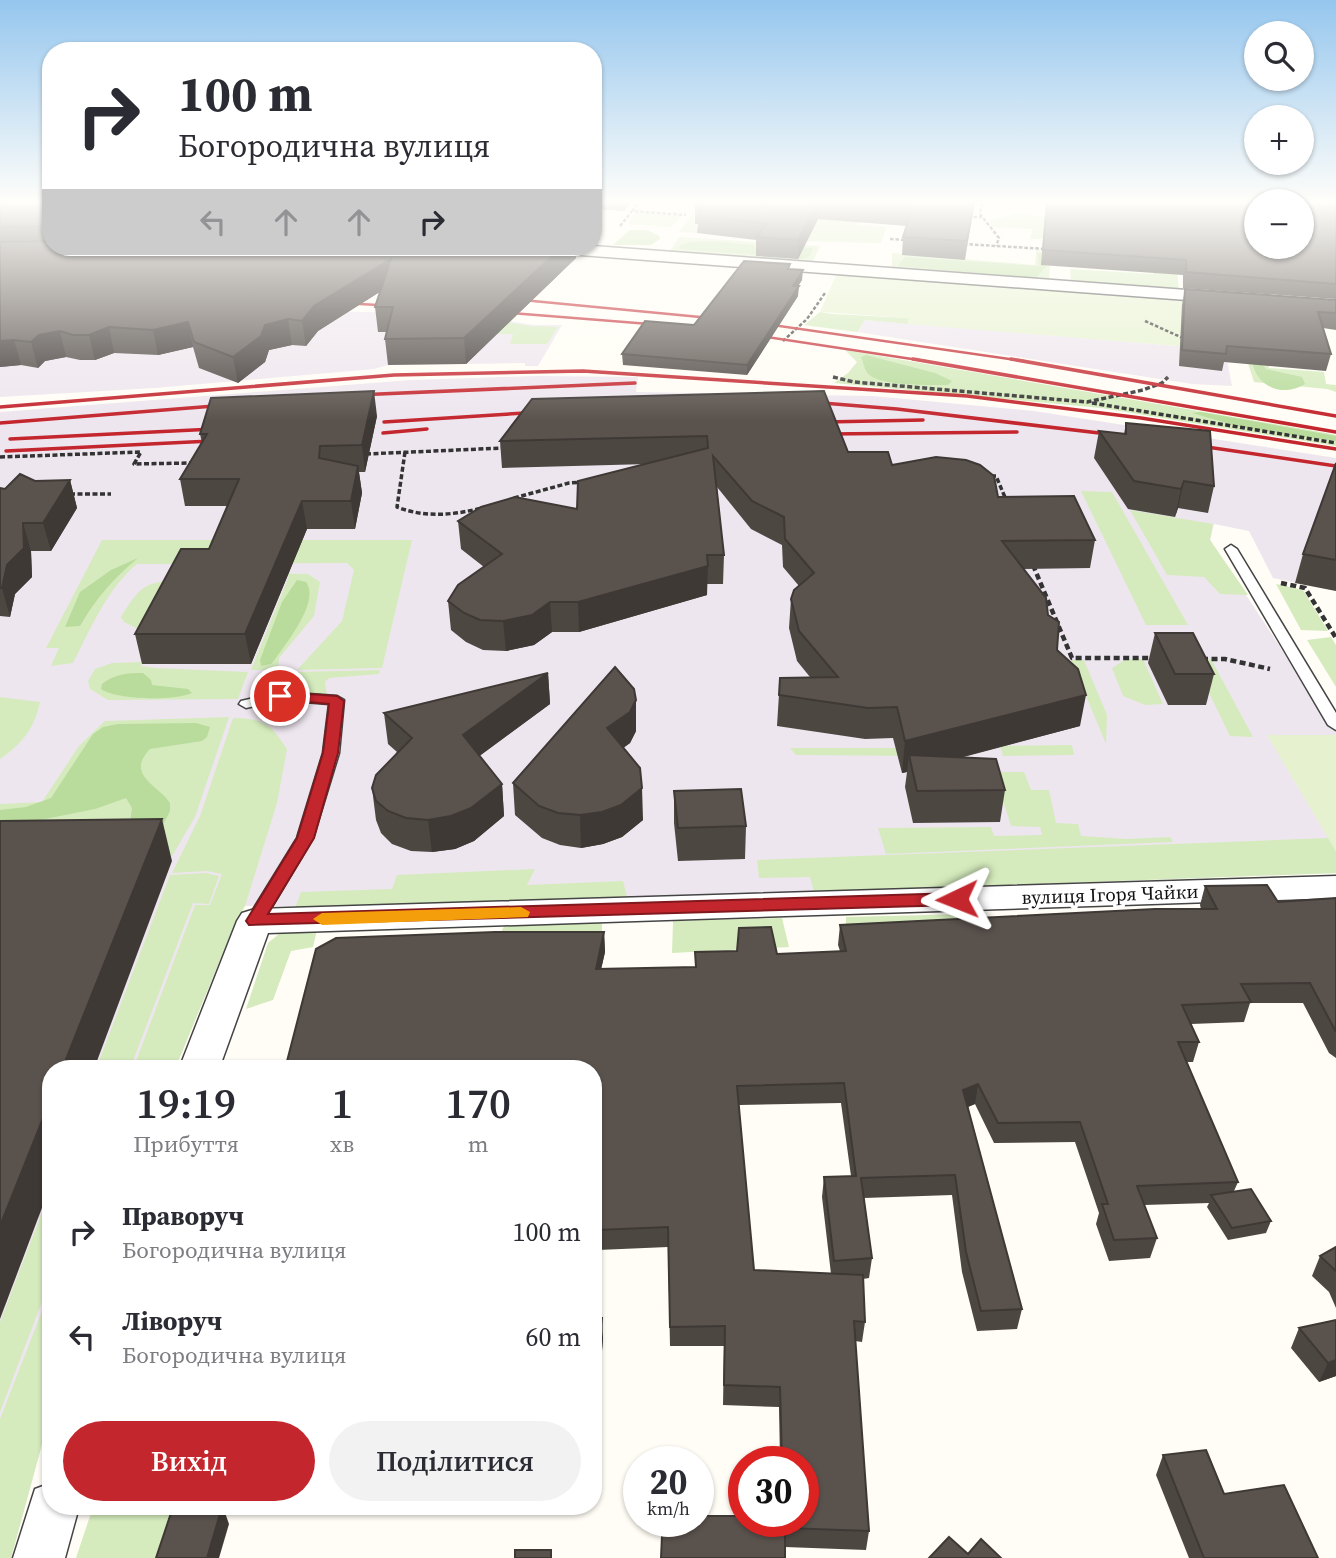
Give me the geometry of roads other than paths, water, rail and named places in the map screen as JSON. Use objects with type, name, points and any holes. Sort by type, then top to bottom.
[{"type":"street","points":[[937,276],[1243,300]]},
{"type":"street","name":"вулиця Ігоря Чайки","points":[[255,921],[1336,887]]},
{"type":"street","points":[[202,1060],[255,921]]},
{"type":"street","points":[[39,1558],[51,1515]]},
{"type":"lane","points":[[1231,548],[1336,725]]},
{"type":"lane","points":[[246,704],[280,696],[337,701],[331,753],[305,838],[255,921]]},
{"type":"railway","points":[[512,299],[721,319]]},
{"type":"railway","points":[[341,303],[397,306]]},
{"type":"railway","points":[[498,312],[662,325]]},
{"type":"railway","points":[[759,323],[1015,360]]},
{"type":"railway","points":[[753,335],[922,360]]},
{"type":"railway","points":[[913,359],[922,360]]},
{"type":"railway","points":[[1011,359],[1015,360]]},
{"type":"railway","points":[[922,360],[1336,432]]},
{"type":"railway","points":[[1015,360],[1024,361]]},
{"type":"railway","points":[[1015,360],[1336,416]]},
{"type":"railway","points":[[0,407],[394,375],[583,371],[967,396],[1141,418],[1336,449]]},
{"type":"railway","points":[[356,395],[635,383]]},
{"type":"railway","points":[[810,402],[897,409],[1116,435]]},
{"type":"railway","points":[[0,423],[227,405]]},
{"type":"railway","points":[[384,422],[541,412]]},
{"type":"railway","points":[[825,422],[923,420]]},
{"type":"railway","points":[[10,439],[214,429]]},
{"type":"railway","points":[[383,433],[427,429]]},
{"type":"railway","points":[[829,434],[1017,432]]},
{"type":"railway","points":[[6,451],[211,441]]},
{"type":"railway","points":[[1193,445],[1336,466]]}]
